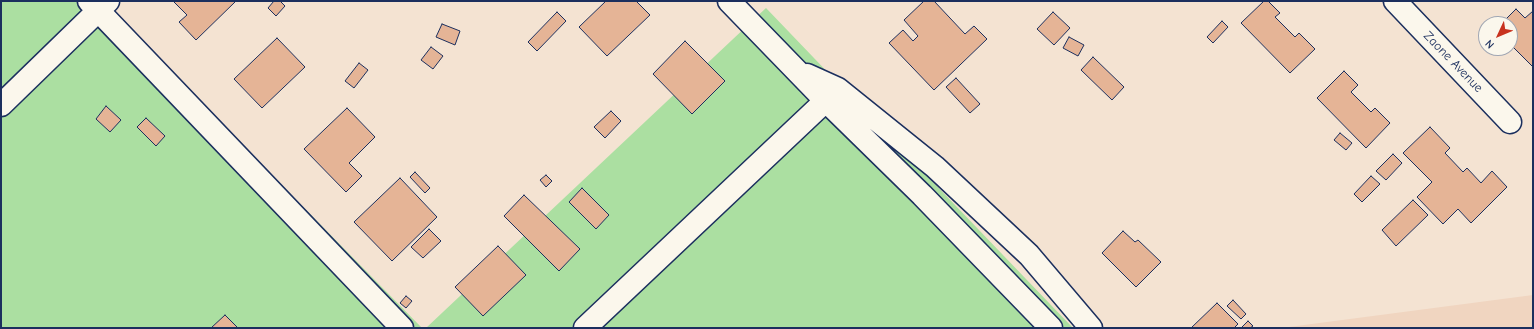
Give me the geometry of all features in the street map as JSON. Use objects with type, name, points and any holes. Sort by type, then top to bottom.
[{"type":"street","points":[[729,1],[798,71],[935,167],[1029,256],[1091,328]]},
{"type":"street","name":"Zaone Avenue","points":[[1395,1],[1510,122]]},
{"type":"street","points":[[1,105],[99,4],[402,328]]},
{"type":"street","points":[[832,95],[922,195],[1051,328]]},
{"type":"street","points":[[585,328],[832,95]]},
{"type":"street","points":[[1034,310],[1058,288]]},
{"type":"shaded area","points":[[1533,295],[1533,328],[1281,328]]},
{"type":"green space","points":[[1,1],[101,1],[422,328],[1,328]]},
{"type":"green space","points":[[766,8],[1073,328],[426,328]]},
{"type":"building","points":[[173,1],[236,1],[196,40],[179,22],[187,15]]},
{"type":"building","points":[[274,1],[280,1],[285,6],[276,16],[268,8]]},
{"type":"building","points":[[606,1],[636,1],[650,15],[607,56],[579,27]]},
{"type":"building","points":[[924,1],[934,1],[965,34],[974,26],[987,39],[934,90],[889,43],[903,30],[913,41],[918,36],[904,20]]},
{"type":"building","points":[[1264,1],[1268,1],[1280,13],[1275,17],[1295,37],[1299,33],[1315,49],[1290,73],[1241,23]]},
{"type":"building","points":[[1516,9],[1525,18],[1533,11],[1533,67],[1518,52],[1518,16],[1509,16]]},
{"type":"building","points":[[557,12],[566,21],[537,51],[528,42]]},
{"type":"building","points":[[1053,12],[1070,28],[1054,45],[1037,29]]},
{"type":"building","points":[[1222,21],[1228,27],[1213,43],[1207,37]]},
{"type":"building","points":[[442,24],[460,31],[455,45],[436,37]]},
{"type":"building","points":[[1069,37],[1084,45],[1078,56],[1063,48]]},
{"type":"building","points":[[277,38],[305,67],[262,108],[234,79]]},
{"type":"building","points":[[685,41],[725,81],[692,114],[653,74]]},
{"type":"building","points":[[431,47],[443,56],[433,69],[421,60]]},
{"type":"building","points":[[1093,57],[1124,87],[1112,100],[1081,70]]},
{"type":"building","points":[[359,63],[368,70],[354,88],[345,81]]},
{"type":"building","points":[[1344,71],[1358,85],[1351,92],[1371,112],[1375,108],[1390,123],[1366,148],[1317,98]]},
{"type":"building","points":[[956,78],[980,104],[970,113],[946,87]]},
{"type":"building","points":[[106,106],[121,120],[110,132],[96,119]]},
{"type":"building","points":[[347,108],[375,137],[349,163],[362,176],[346,192],[304,149]]},
{"type":"building","points":[[611,111],[621,121],[605,138],[594,127]]},
{"type":"building","points":[[146,118],[165,136],[156,146],[137,127]]},
{"type":"building","points":[[1430,127],[1450,148],[1445,153],[1463,172],[1467,168],[1481,183],[1492,171],[1507,187],[1471,223],[1458,209],[1443,224],[1417,197],[1432,182],[1403,153]]},
{"type":"building","points":[[1340,133],[1352,143],[1346,150],[1334,140]]},
{"type":"building","points":[[1393,154],[1402,163],[1386,180],[1376,171]]},
{"type":"building","points":[[415,172],[430,188],[425,193],[410,177]]},
{"type":"building","points":[[546,175],[552,181],[546,187],[540,180]]},
{"type":"building","points":[[1371,176],[1380,184],[1362,202],[1354,194]]},
{"type":"building","points":[[400,178],[437,217],[392,261],[354,222]]},
{"type":"building","points":[[582,188],[609,215],[596,229],[569,202]]},
{"type":"building","points":[[524,195],[580,249],[559,271],[504,216]]},
{"type":"building","points":[[1413,200],[1428,215],[1396,246],[1382,230]]},
{"type":"building","points":[[429,229],[441,241],[423,258],[411,247]]},
{"type":"building","points":[[1123,231],[1135,242],[1138,240],[1161,262],[1136,287],[1102,253]]},
{"type":"building","points":[[498,246],[526,275],[483,316],[455,287]]},
{"type":"building","points":[[406,296],[412,301],[406,308],[400,303]]},
{"type":"building","points":[[1233,300],[1246,314],[1241,319],[1227,306]]},
{"type":"building","points":[[1217,303],[1238,324],[1234,328],[1191,328]]},
{"type":"building","points":[[225,315],[238,328],[211,328]]},
{"type":"building","points":[[1248,321],[1253,326],[1250,328],[1241,328]]}]
